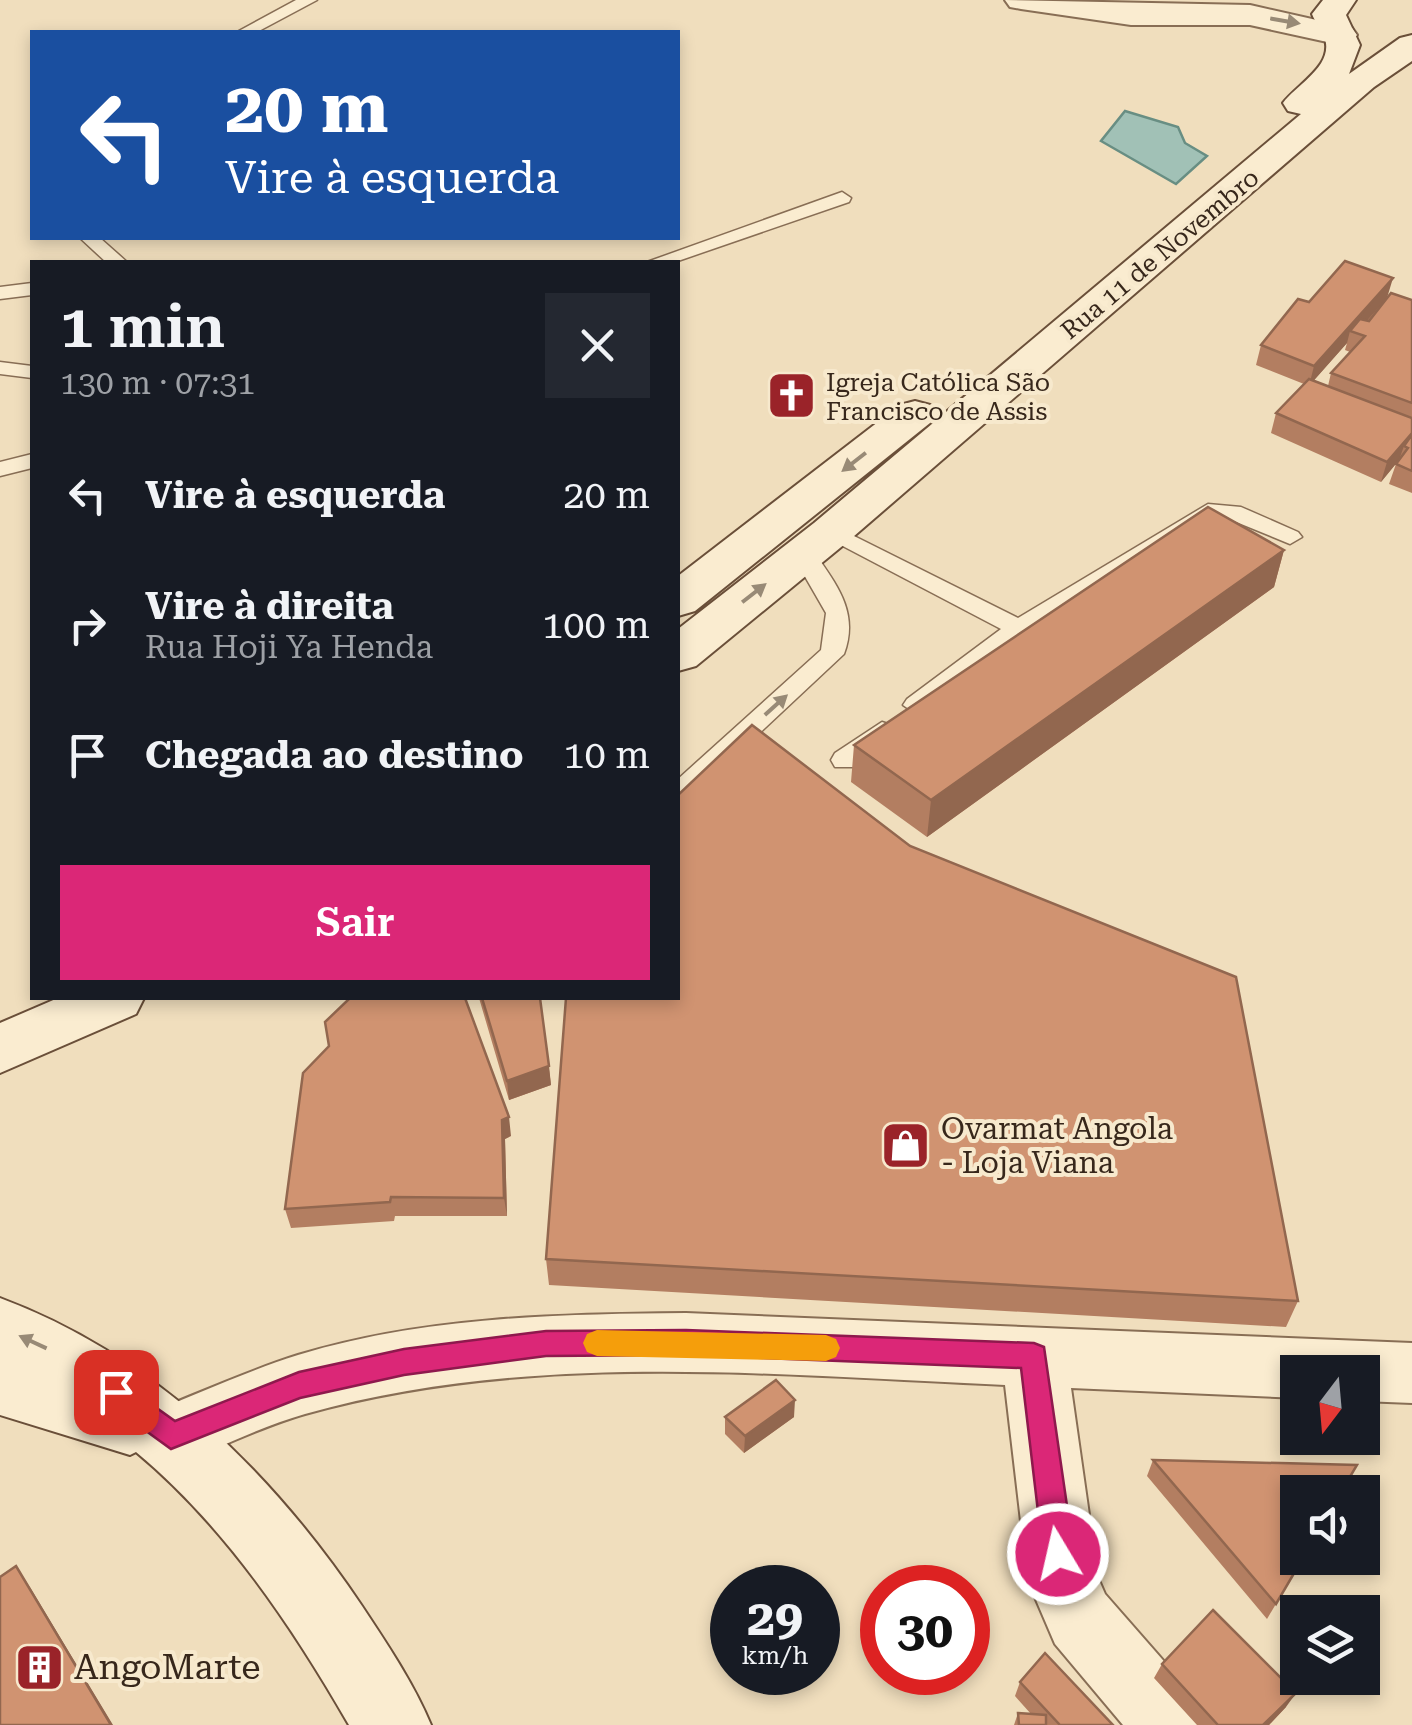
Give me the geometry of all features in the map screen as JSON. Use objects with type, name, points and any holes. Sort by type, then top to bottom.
[{"type":"main road","points":[[1341,18],[1381,41],[1412,42]]},
{"type":"main road","name":"Rua 11 de Novembro","points":[[680,598],[1303,102],[1338,62],[1343,47],[1341,18]]},
{"type":"main road","name":"Rua 11 de Novembro","points":[[680,652],[817,543],[1362,80],[1412,42]]},
{"type":"main road","points":[[0,1010],[30,996]]},
{"type":"main road","points":[[0,1048],[110,1000]]},
{"type":"main road","points":[[0,1328],[88,1371],[171,1436],[269,1536],[350,1652],[392,1725]]},
{"type":"main road","points":[[0,1382],[171,1436]]},
{"type":"street","points":[[1035,2],[1231,0]]},
{"type":"street","points":[[1035,2],[1131,15],[1250,15],[1319,27],[1341,18]]},
{"type":"street","points":[[171,1436],[299,1385],[404,1362],[546,1344],[686,1342],[1412,1373]]},
{"type":"street","points":[[1034,1356],[1063,1581],[1080,1619],[1171,1725]]},
{"type":"lane","points":[[249,30],[309,0]]},
{"type":"lane","points":[[664,260],[842,198]]},
{"type":"lane","points":[[92,240],[115,260]]},
{"type":"lane","points":[[0,293],[30,289]]},
{"type":"lane","points":[[0,368],[30,372]]},
{"type":"lane","points":[[0,469],[30,461]]},
{"type":"lane","points":[[844,760],[1019,628],[1208,511],[1234,512],[1290,537]]},
{"type":"lane","points":[[817,543],[1019,628]]},
{"type":"lane","points":[[680,792],[832,654],[838,644],[841,616],[817,543]]},
{"type":"water","points":[[1125,111],[1178,127],[1185,143],[1207,156],[1176,184],[1101,141]]},
{"type":"building","points":[[1345,261],[1393,278],[1314,366],[1261,345],[1298,299],[1309,302]]},
{"type":"building","points":[[1391,293],[1412,300],[1412,403],[1331,373],[1365,336],[1350,331],[1360,319],[1369,321]]},
{"type":"building","points":[[1309,379],[1412,418],[1412,433],[1387,462],[1276,413]]},
{"type":"building","points":[[1411,436],[1412,471],[1396,464],[1408,448],[1404,446]]},
{"type":"building","points":[[1208,507],[1284,550],[931,800],[854,745]]},
{"type":"building","name":"Ovarmat Angola - Loja Viana","points":[[752,725],[910,846],[1236,977],[1298,1301],[546,1259],[566,1000],[680,1000],[680,793]]},
{"type":"building","points":[[348,1000],[466,1000],[509,1117],[502,1120],[504,1198],[391,1197],[390,1202],[285,1209],[303,1073],[329,1046],[325,1022]]},
{"type":"building","points":[[483,1000],[540,1000],[549,1066],[507,1081]]},
{"type":"building","points":[[776,1380],[795,1400],[745,1436],[725,1417]]},
{"type":"building","points":[[1153,1460],[1357,1465],[1351,1475],[1280,1475],[1280,1575],[1293,1575],[1276,1604]]},
{"type":"building","name":"AngoMarte","points":[[16,1566],[111,1725],[0,1725],[0,1577]]},
{"type":"building","points":[[1213,1610],[1280,1677],[1280,1695],[1294,1695],[1263,1725],[1218,1725],[1162,1664]]},
{"type":"building","points":[[1045,1653],[1113,1725],[1060,1725],[1020,1682]]},
{"type":"building","points":[[1018,1713],[1046,1715],[1046,1725],[1019,1725]]},
{"type":"slow traffic","points":[[597,1343],[826,1348]]},
{"type":"place","name":"Igreja Católica São Francisco de Assis","points":[[791,396]]},
{"type":"place","name":"Ovarmat Angola - Loja Viana","points":[[906,1145]]},
{"type":"place","name":"AngoMarte","points":[[39,1667]]},
{"type":"route","points":[[116,1392],[171,1436],[299,1385],[404,1362],[546,1344],[686,1342],[1034,1356],[1058,1554]]}]
